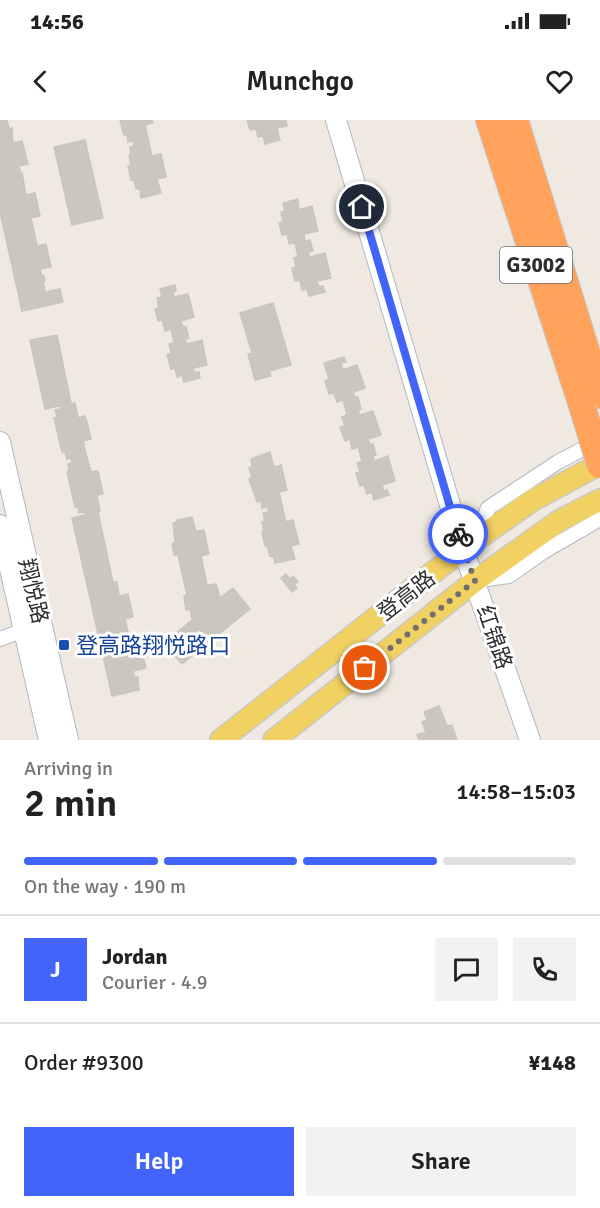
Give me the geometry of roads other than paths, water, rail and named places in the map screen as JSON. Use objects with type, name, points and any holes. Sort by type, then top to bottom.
[{"type":"highway","name":"G3002","points":[[489,120],[592,402]]},
{"type":"highway","name":"G3002","points":[[515,120],[592,402],[600,465]]},
{"type":"main road","name":"登高路","points":[[221,740],[468,546],[533,500],[600,465]]},
{"type":"main road","name":"登高路","points":[[274,740],[475,581],[559,521],[600,500]]},
{"type":"street","name":"红锦路","points":[[336,120],[468,546],[475,581],[530,740]]},
{"type":"street","points":[[468,546],[488,508],[558,462],[600,440]]},
{"type":"street","name":"翔悦路","points":[[0,442],[68,740]]},
{"type":"street","points":[[475,581],[509,576],[543,552],[600,519]]},
{"type":"street","name":"翔悦路","points":[[0,525],[49,740]]},
{"type":"street","points":[[0,639],[24,630]]},
{"type":"place","name":"登高路翔悦路口","points":[[64,645]]}]
